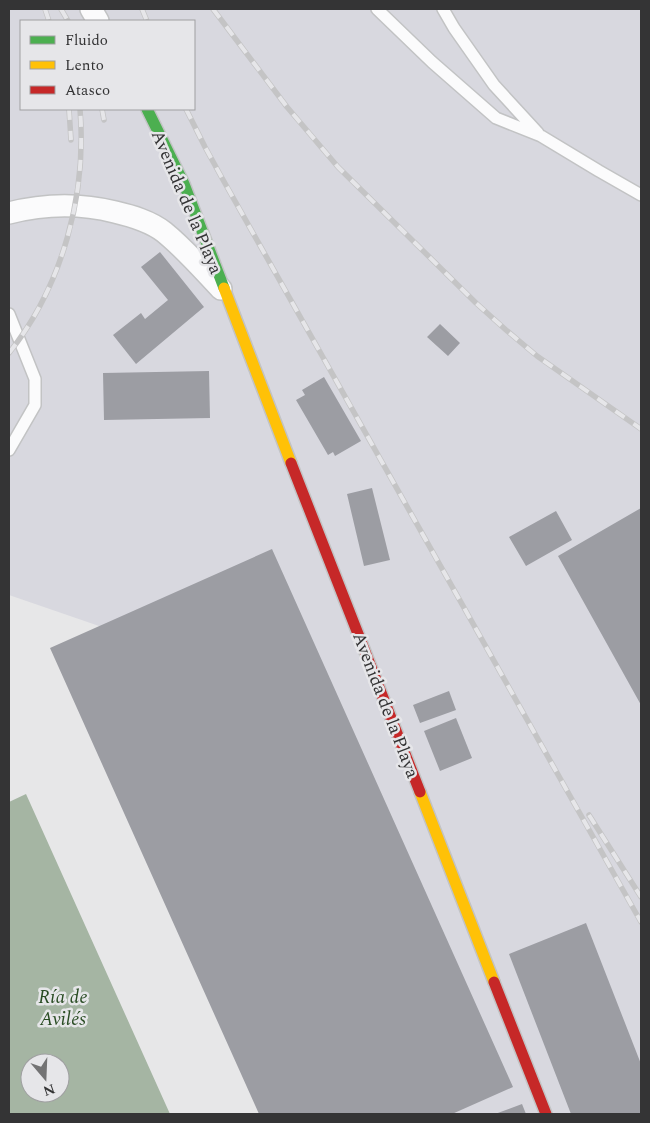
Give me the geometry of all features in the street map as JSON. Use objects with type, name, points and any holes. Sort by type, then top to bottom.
[{"type":"street","points":[[91,9],[97,20]]},
{"type":"street","name":"Avenida de la Playa","points":[[147,110],[184,184],[259,382],[546,1114]]},
{"type":"street","name":"Avenida de la Playa","points":[[9,213],[37,207],[59,205],[85,206],[132,216],[164,232],[226,295]]},
{"type":"lane","points":[[377,9],[432,62],[496,118],[541,136],[641,195]]},
{"type":"lane","points":[[443,9],[494,85],[541,136]]},
{"type":"lane","points":[[9,314],[36,379],[35,406],[9,450]]},
{"type":"shaded area","points":[[9,9],[641,9],[641,1114],[436,1114],[268,684],[9,595]]},
{"type":"water","name":"Ría de Avilés","points":[[26,794],[170,1114],[9,1114],[9,802]]},
{"type":"building","points":[[160,252],[204,307],[136,364],[113,335],[141,313],[145,319],[168,300],[141,267]]},
{"type":"building","points":[[440,324],[460,343],[448,356],[427,337]]},
{"type":"building","points":[[209,371],[210,418],[104,420],[103,373]]},
{"type":"building","points":[[324,377],[361,441],[335,456],[333,452],[328,455],[296,400],[305,395],[302,390]]},
{"type":"building","points":[[372,488],[390,560],[364,566],[347,494]]},
{"type":"building","points":[[641,508],[641,705],[558,556]]},
{"type":"building","points":[[556,511],[572,540],[526,566],[509,537]]},
{"type":"building","points":[[272,549],[513,1087],[452,1114],[259,1114],[50,648]]},
{"type":"building","points":[[449,691],[456,710],[420,723],[413,705]]},
{"type":"building","points":[[456,718],[472,758],[440,771],[424,731]]},
{"type":"building","points":[[586,923],[641,1064],[641,1114],[571,1114],[509,954]]},
{"type":"building","points":[[522,1104],[526,1114],[495,1114]]},
{"type":"railway","points":[[45,9],[49,20]]},
{"type":"railway","points":[[61,9],[67,20]]},
{"type":"railway","points":[[142,9],[147,20]]},
{"type":"railway","points":[[213,9],[287,107],[338,167],[476,303],[537,356],[641,429]]},
{"type":"railway","points":[[69,110],[71,140]]},
{"type":"railway","points":[[9,353],[28,326],[44,298],[57,268],[67,237],[75,206],[79,173],[80,110]]},
{"type":"railway","points":[[102,110],[104,120]]},
{"type":"railway","points":[[186,110],[222,178],[641,922]]},
{"type":"railway","points":[[589,815],[641,897]]},
{"type":"traffic: fast","points":[[147,110],[184,184],[224,288]]},
{"type":"traffic: slow","points":[[224,288],[291,463]]},
{"type":"traffic: slow","points":[[420,792],[494,982]]},
{"type":"traffic: jam","points":[[291,463],[420,792]]},
{"type":"traffic: jam","points":[[494,982],[546,1114]]}]
